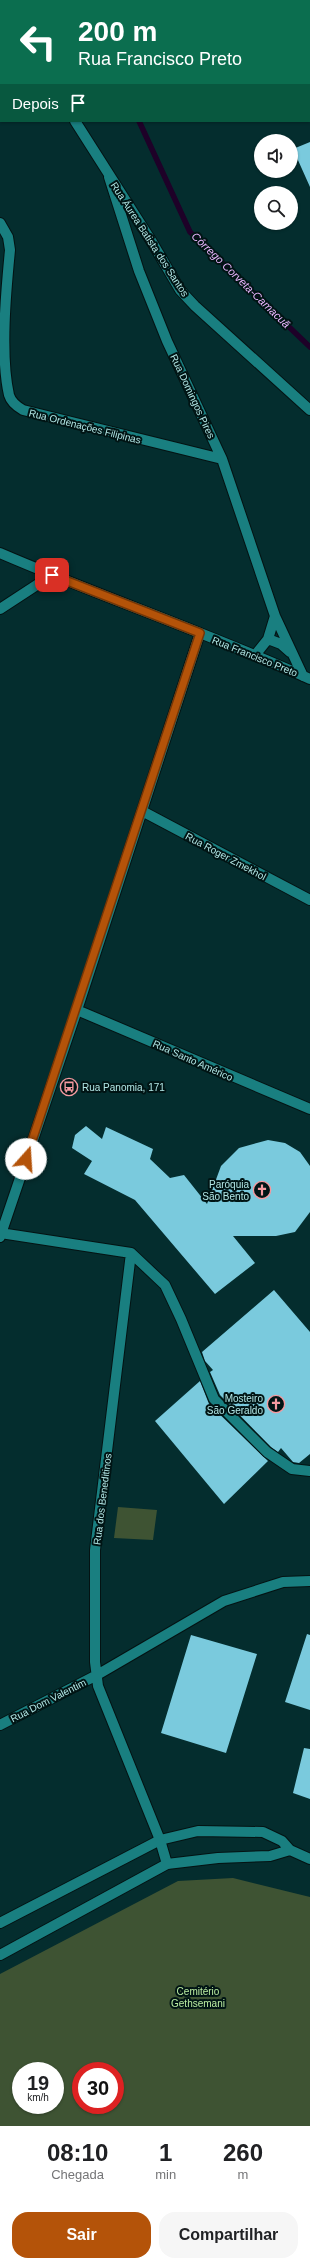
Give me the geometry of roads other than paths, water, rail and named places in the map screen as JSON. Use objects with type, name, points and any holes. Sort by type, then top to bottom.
[{"type":"street","name":"Rua Áurea Batista dos Santos","points":[[76,122],[109,177],[152,242],[180,290],[194,306],[310,410]]},
{"type":"street","name":"Rua Domingos Pires","points":[[109,177],[139,271],[167,341],[222,459],[274,616],[292,653],[306,677]]},
{"type":"street","name":"Rua Ordenações Filipinas","points":[[0,223],[8,237],[10,250],[3,345],[5,376],[9,395],[15,405],[22,410],[222,459]]},
{"type":"street","name":"Rua Francisco Preto","points":[[0,553],[52,575],[256,654],[306,677]]},
{"type":"street","points":[[0,609],[52,575]]},
{"type":"street","points":[[256,654],[268,639],[274,616]]},
{"type":"street","points":[[200,633],[77,1010],[0,1235],[131,1254],[165,1285],[181,1319],[214,1399],[267,1452],[292,1469],[310,1470]]},
{"type":"street","points":[[268,639],[281,644],[292,653]]},
{"type":"street","name":"Rua Roger Zmekhol","points":[[142,811],[310,900]]},
{"type":"street","name":"Rua Santo Américo","points":[[77,1010],[310,1109]]},
{"type":"street","name":"Rua dos Beneditinos","points":[[131,1254],[95,1550],[95,1662],[98,1686],[160,1840],[168,1864]]},
{"type":"street","name":"Rua Dom Valentim","points":[[0,1725],[97,1675],[224,1601],[283,1582],[310,1581]]},
{"type":"street","points":[[0,1923],[160,1840],[198,1831],[263,1832],[282,1841],[290,1850],[310,1859]]},
{"type":"street","points":[[0,1955],[168,1864],[218,1858],[270,1856],[290,1850]]},
{"type":"waterway","name":"Córrego Corveta-Camacuã","points":[[139,122],[190,232],[310,347]]},
{"type":"place","name":"Rua Panomia, 171","points":[[69,1087]]},
{"type":"place","name":"Paróquia São Bento","points":[[262,1190]]},
{"type":"place","name":"Mosteiro São Geraldo","points":[[276,1404]]},
{"type":"park label","name":"Cemitério Gethsemani","points":[[198,1996]]}]
